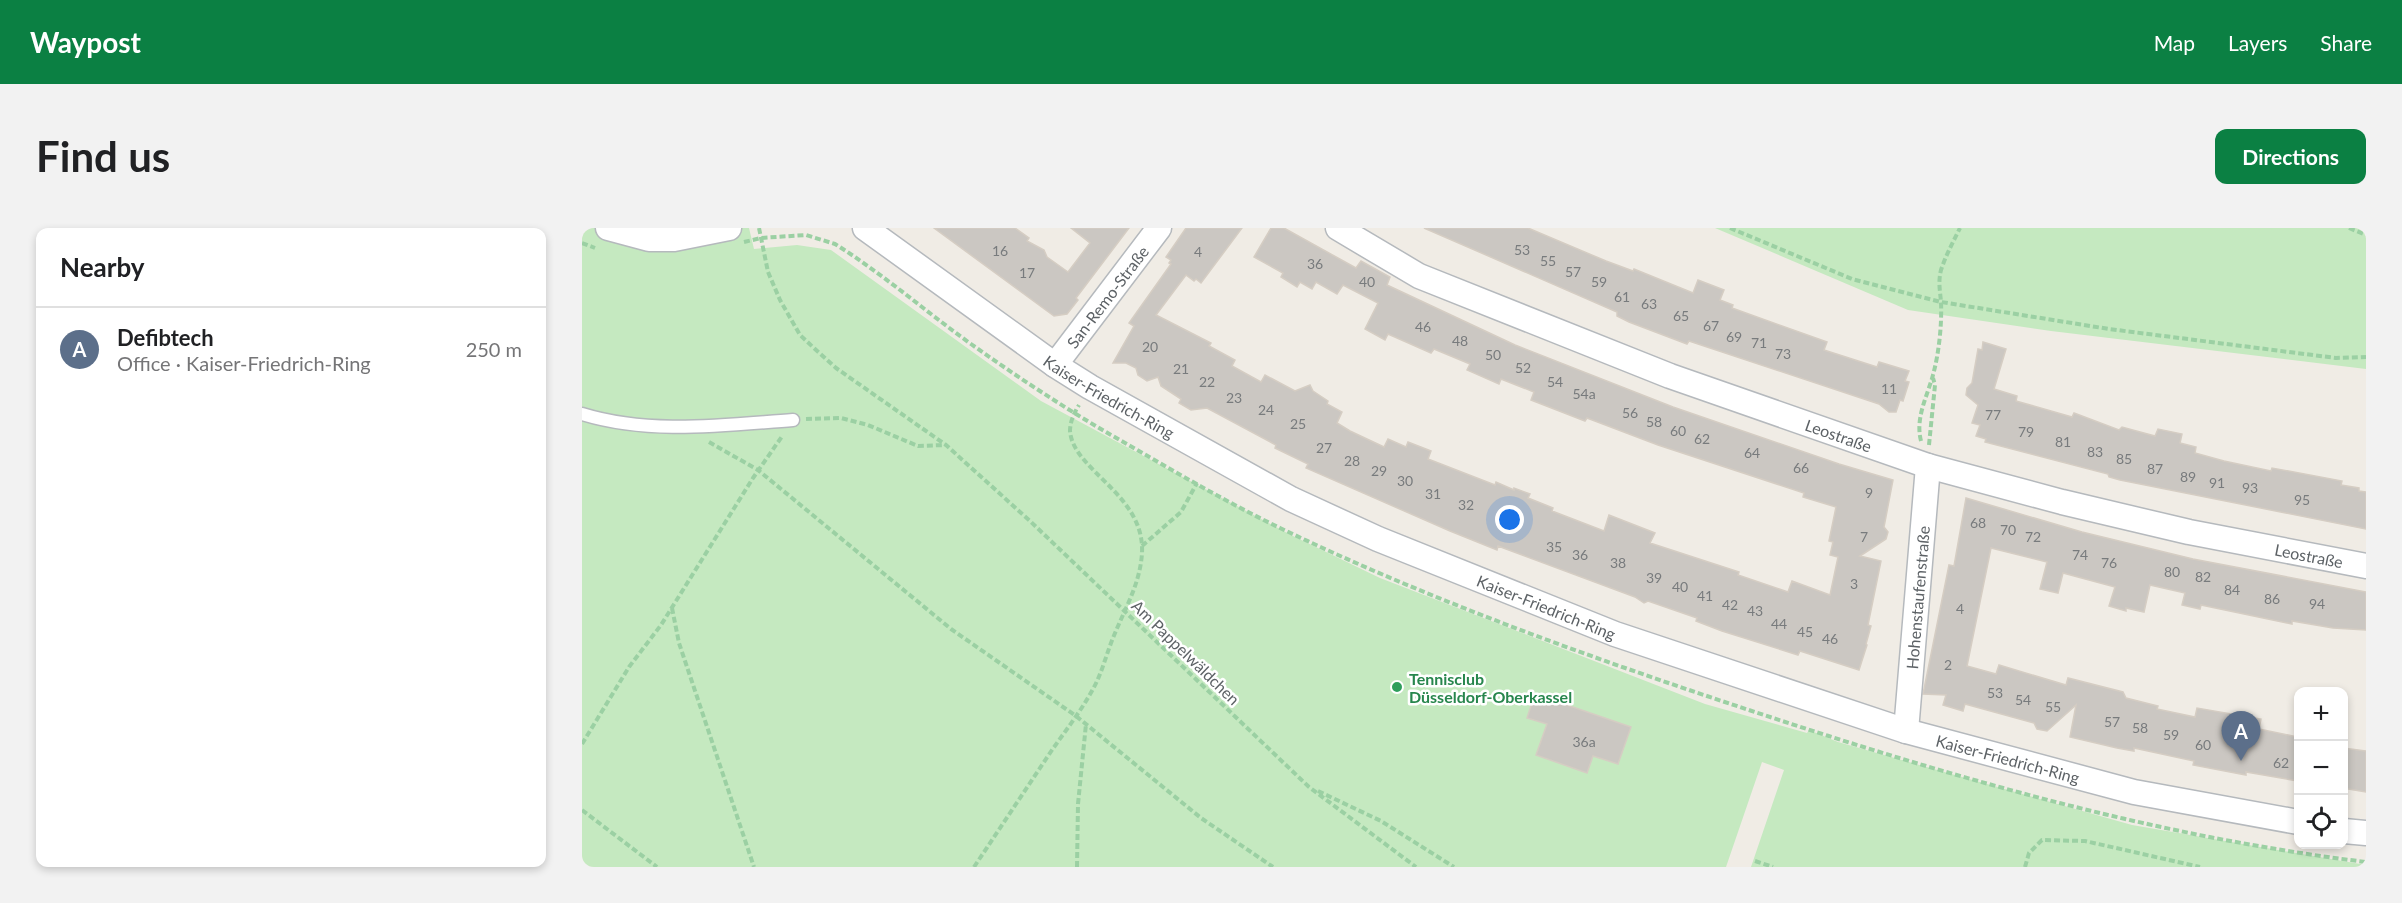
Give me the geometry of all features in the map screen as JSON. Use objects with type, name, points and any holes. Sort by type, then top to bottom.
[{"type":"street","points":[[608,228],[639,231],[649,239],[674,238],[729,228]]},
{"type":"street","name":"Kaiser-Friedrich-Ring","points":[[865,228],[1055,365],[1090,387],[1291,499],[1378,539],[1615,634],[1906,731],[2134,792],[2294,821]]},
{"type":"street","name":"San-Remo-Straße","points":[[1055,365],[1159,228]]},
{"type":"street","name":"Leostraße","points":[[1338,228],[1419,276],[1670,376],[1928,466],[2062,502],[2189,532],[2366,566]]},
{"type":"street","name":"Hohenstaufenstraße","points":[[1906,731],[1928,466]]},
{"type":"street","points":[[2348,831],[2366,833]]},
{"type":"lane","points":[[582,414],[603,420],[685,428],[793,420]]},
{"type":"path","name":"Am Pappelwäldchen","points":[[759,228],[768,272],[780,300],[800,335],[836,368],[946,445],[1125,609],[1309,787],[1416,867]]},
{"type":"path","points":[[1730,228],[1852,279],[1941,302],[2109,329],[2336,358],[2366,357]]},
{"type":"path","points":[[1928,466],[1935,385],[1933,376],[1941,302],[1938,286],[1941,270],[1960,228]]},
{"type":"path","points":[[2349,228],[2366,235]]},
{"type":"path","points":[[1928,466],[1918,429],[1926,391],[1933,376]]},
{"type":"path","points":[[974,867],[1094,689],[1125,609],[1135,591],[1142,546],[1140,533],[1128,508],[1114,489],[1083,458],[1070,432],[1071,423],[1090,387]]},
{"type":"path","points":[[582,744],[629,667],[672,608],[758,470],[793,420],[821,417],[842,418],[868,425],[918,446],[946,445]]},
{"type":"path","points":[[685,428],[758,470],[951,630],[1086,723],[1201,818],[1273,867]]},
{"type":"path","points":[[1142,546],[1181,512],[1197,483]]},
{"type":"path","points":[[672,608],[679,643],[754,867]]},
{"type":"path","points":[[1077,867],[1078,804],[1086,723]]},
{"type":"path","points":[[1309,787],[1381,821],[1454,867]]},
{"type":"path","points":[[582,810],[657,867]]},
{"type":"path","points":[[2025,867],[2029,853],[2042,840],[2085,841],[2200,867]]},
{"type":"path","points":[[1755,861],[1773,867]]},
{"type":"green space","points":[[582,228],[749,228],[754,249],[797,245],[831,250],[1041,401],[1291,535],[1380,578],[1705,704],[1807,733],[1809,730],[1838,742],[2132,825],[2366,865],[2366,867],[1751,867],[1784,770],[1762,762],[1726,867],[582,867]]},
{"type":"green space","points":[[1715,228],[2366,228],[2366,369],[2051,331],[1908,310]]},
{"type":"building","points":[[934,228],[1015,228],[1029,238],[1027,241],[1044,250],[1047,257],[1068,272],[1090,243],[1071,228],[1129,228],[1076,298],[1078,300],[1067,314],[1054,316]]},
{"type":"building","points":[[1186,228],[1242,228],[1201,283],[1186,275],[1156,315],[1211,343],[1209,346],[1235,360],[1232,366],[1261,382],[1265,375],[1295,391],[1310,385],[1313,391],[1328,401],[1327,404],[1342,412],[1337,423],[1350,431],[1384,447],[1388,439],[1406,447],[1408,442],[1431,451],[1428,459],[1495,485],[1496,482],[1530,494],[1528,498],[1553,508],[1552,511],[1604,531],[1609,515],[1655,533],[1650,543],[1739,572],[1738,575],[1788,592],[1792,581],[1830,595],[1838,557],[1830,555],[1833,542],[1829,541],[1836,507],[1803,497],[1804,493],[1658,445],[1587,418],[1585,421],[1531,400],[1534,392],[1501,379],[1499,384],[1467,370],[1470,364],[1434,349],[1431,353],[1388,334],[1385,340],[1365,329],[1378,303],[1343,285],[1337,294],[1316,282],[1312,289],[1300,282],[1297,287],[1281,277],[1283,273],[1254,257],[1271,228],[1284,228],[1356,268],[1361,261],[1390,277],[1387,285],[1515,345],[1673,407],[1839,464],[1893,480],[1884,527],[1888,532],[1886,539],[1860,556],[1881,561],[1868,625],[1871,626],[1859,670],[1800,651],[1798,655],[1722,631],[1696,621],[1697,618],[1648,601],[1644,603],[1635,597],[1498,546],[1497,550],[1450,531],[1306,468],[1308,464],[1275,448],[1276,445],[1207,408],[1191,410],[1179,403],[1181,399],[1161,386],[1158,377],[1147,381],[1138,375],[1136,368],[1126,363],[1113,363],[1134,326],[1129,323],[1171,264],[1169,263],[1171,260],[1166,257]]},
{"type":"building","points":[[1424,228],[1528,228],[1606,261],[1633,271],[1634,269],[1693,293],[1698,280],[1724,290],[1720,300],[1733,305],[1732,308],[1827,342],[1824,350],[1877,367],[1879,362],[1909,371],[1905,381],[1909,382],[1903,401],[1900,400],[1896,412],[1889,412],[1879,404],[1689,341],[1687,344],[1629,322],[1617,316],[1617,312]]},
{"type":"building","points":[[1983,342],[2006,349],[1994,389],[2017,396],[2016,401],[2072,417],[2074,413],[2119,430],[2122,427],[2155,436],[2158,429],[2182,434],[2180,443],[2196,447],[2195,453],[2224,461],[2271,471],[2272,468],[2342,481],[2341,485],[2359,488],[2359,491],[2366,492],[2366,529],[2120,480],[2109,477],[2108,474],[1985,442],[1986,439],[1976,436],[1980,425],[1972,423],[1978,405],[1966,395],[1967,388],[1972,383],[1978,349],[1982,350]]},
{"type":"building","points":[[1966,498],[2082,532],[2193,559],[2366,592],[2366,630],[2333,628],[2292,621],[2292,624],[2201,605],[2200,609],[2182,605],[2185,593],[2150,585],[2144,612],[2126,608],[2126,611],[2109,606],[2115,587],[2063,573],[2058,593],[2040,589],[2047,562],[1991,548],[1967,666],[1996,674],[1999,665],[2066,685],[2068,678],[2123,692],[2126,698],[2158,706],[2157,709],[2195,717],[2197,708],[2261,719],[2259,729],[2294,736],[2294,780],[2246,772],[2246,775],[2193,765],[2194,761],[2134,748],[2134,751],[2070,737],[2076,705],[2047,731],[2037,729],[2034,723],[1965,704],[1963,711],[1943,705],[1946,695],[1923,694],[1949,565],[1954,566]]},
{"type":"building","points":[[1535,694],[1631,727],[1618,764],[1593,756],[1587,773],[1536,755],[1547,724],[1527,718]]},
{"type":"building","points":[[2348,749],[2366,751],[2366,792],[2348,789]]},
{"type":"place","name":"Tennisclub Düsseldorf-Oberkassel","points":[[1397,687]]},
{"type":"place","name":"Defibtech","points":[[2241,761]]}]
